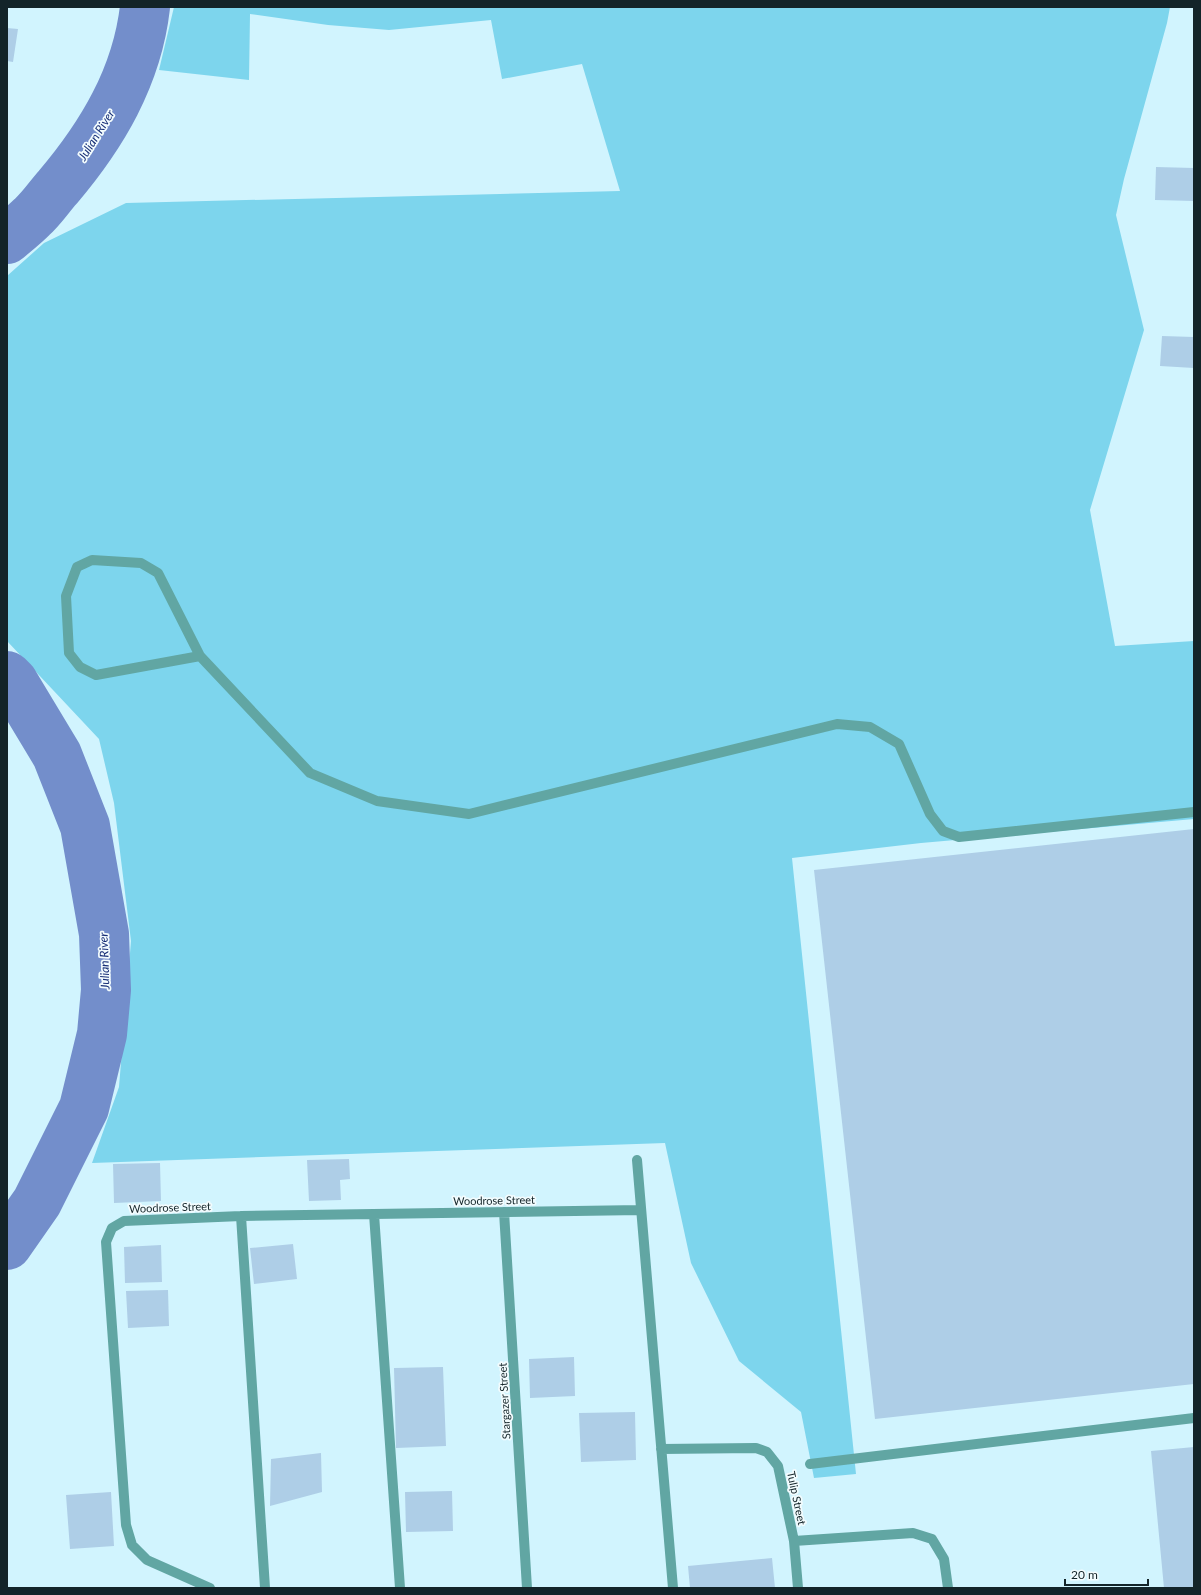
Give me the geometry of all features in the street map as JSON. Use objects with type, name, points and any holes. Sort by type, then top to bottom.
[{"type":"street","points":[[200,656],[96,675],[80,667],[69,654],[66,596],[77,567],[92,560],[141,563],[158,573],[200,656],[310,773],[377,801],[469,814],[836,724],[870,727],[899,744],[930,814],[943,831],[959,837],[1194,812]]},
{"type":"street","points":[[637,1160],[673,1588]]},
{"type":"street","name":"Woodrose Street","points":[[210,1588],[147,1560],[132,1546],[126,1525],[106,1242],[112,1228],[124,1221],[241,1216],[641,1210]]},
{"type":"street","name":"Stargazer Street","points":[[504,1212],[527,1588]]},
{"type":"street","points":[[374,1214],[400,1588]]},
{"type":"street","points":[[241,1216],[265,1588]]},
{"type":"street","points":[[810,1464],[1194,1418]]},
{"type":"street","name":"Tulip Street","points":[[661,1449],[756,1448],[767,1452],[778,1466],[794,1541],[798,1588]]},
{"type":"street","points":[[794,1541],[913,1532],[932,1540],[944,1559],[948,1588]]},
{"type":"shaded area","points":[[174,7],[1170,7],[1167,23],[1124,179],[1116,215],[1144,330],[1090,510],[1115,646],[1194,641],[1194,819],[921,843],[792,858],[856,1474],[814,1478],[801,1412],[739,1361],[691,1263],[665,1143],[92,1163],[119,1087],[131,941],[114,803],[99,739],[7,641],[7,276],[44,243],[126,203],[620,191],[582,64],[502,79],[491,20],[389,30],[328,25],[250,14],[249,80],[159,70]]},
{"type":"building","points":[[7,28],[18,29],[13,62],[7,61]]},
{"type":"building","points":[[1156,167],[1194,168],[1194,201],[1155,200]]},
{"type":"building","points":[[1162,336],[1194,337],[1194,368],[1160,366]]},
{"type":"building","points":[[1194,829],[1194,1384],[875,1419],[814,870]]},
{"type":"building","points":[[349,1159],[350,1179],[340,1180],[341,1200],[309,1201],[307,1160]]},
{"type":"building","points":[[160,1163],[161,1201],[114,1203],[113,1164]]},
{"type":"building","points":[[293,1244],[297,1279],[254,1284],[250,1248]]},
{"type":"building","points":[[161,1245],[162,1282],[125,1283],[124,1247]]},
{"type":"building","points":[[168,1290],[169,1326],[128,1328],[126,1291]]},
{"type":"building","points":[[574,1357],[575,1396],[530,1398],[529,1359]]},
{"type":"building","points":[[443,1367],[446,1446],[396,1448],[394,1368]]},
{"type":"building","points":[[635,1412],[636,1460],[581,1462],[579,1413]]},
{"type":"building","points":[[1194,1447],[1194,1588],[1164,1588],[1151,1451]]},
{"type":"building","points":[[321,1453],[322,1492],[270,1506],[271,1459]]},
{"type":"building","points":[[452,1491],[453,1531],[406,1532],[405,1492]]},
{"type":"building","points":[[111,1492],[114,1546],[70,1549],[66,1495]]},
{"type":"building","points":[[772,1558],[775,1588],[690,1588],[688,1566]]},
{"type":"waterway","name":"Julian River","points":[[7,239],[36,214],[74,167],[103,126],[126,81],[141,33],[145,7]]},
{"type":"waterway","name":"Julian River","points":[[7,676],[13,682],[57,755],[85,826],[104,934],[106,990],[102,1034],[84,1108],[37,1202],[7,1245]]}]
